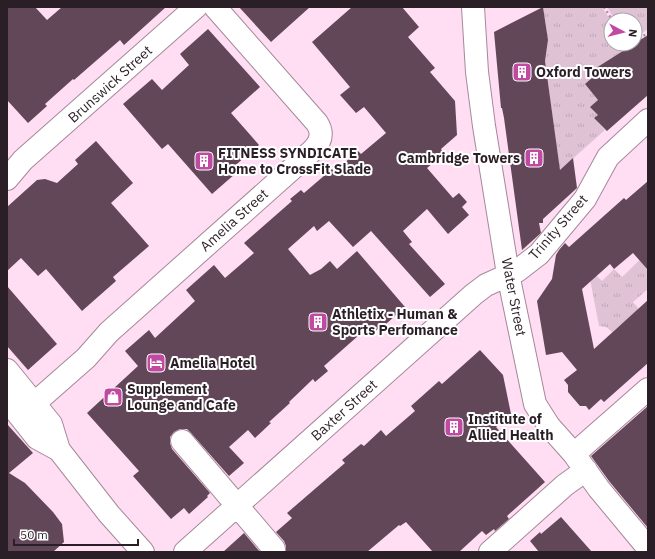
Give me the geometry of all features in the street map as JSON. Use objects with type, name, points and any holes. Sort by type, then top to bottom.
[{"type":"main road","name":"Brunswick Street","points":[[7,179],[15,163],[196,7]]},
{"type":"main road","name":"Amelia Street","points":[[20,407],[86,358],[109,332],[312,151],[319,142],[321,133],[317,123],[215,7]]},
{"type":"main road","name":"Water Street","points":[[473,7],[477,72],[484,126],[508,274],[536,404],[549,426],[580,462],[648,548]]},
{"type":"main road","name":"Trinity Street","points":[[508,274],[517,271],[539,254],[585,199],[608,157],[648,120]]},
{"type":"main road","name":"Baxter Street","points":[[185,552],[474,294],[486,285],[508,274]]},
{"type":"main road","points":[[7,370],[20,407],[51,424],[59,450],[110,514],[143,552]]},
{"type":"main road","points":[[490,552],[565,486],[580,462],[648,389]]},
{"type":"main road","points":[[182,441],[274,548]]},
{"type":"green space","points":[[543,7],[602,7],[605,12],[603,12],[603,52],[621,52],[596,68],[591,74],[593,77],[585,84],[598,100],[598,115],[594,118],[605,130],[569,162],[563,193],[545,61],[548,40]]},
{"type":"green space","points":[[607,7],[648,7],[648,29],[643,32],[643,12],[610,12]]},
{"type":"green space","points":[[648,252],[648,289],[633,302],[639,309],[612,332],[606,327],[599,326],[590,279],[593,272],[602,281],[614,269],[622,277]]},
{"type":"building","points":[[7,7],[35,7],[47,20],[62,7],[166,7],[124,45],[120,40],[74,80],[73,79],[45,104],[47,106],[28,123],[7,100]]},
{"type":"building","points":[[239,7],[310,7],[271,42]]},
{"type":"building","points":[[352,7],[402,7],[419,27],[408,37],[435,68],[430,72],[455,101],[457,135],[441,149],[444,154],[427,168],[453,198],[459,193],[467,202],[462,207],[469,215],[448,234],[427,209],[403,231],[412,242],[409,244],[445,284],[430,297],[371,231],[353,247],[329,221],[317,231],[314,226],[288,249],[310,275],[321,269],[330,261],[337,269],[357,251],[405,307],[372,334],[367,328],[324,366],[328,371],[315,382],[313,379],[269,422],[271,423],[255,438],[248,430],[229,447],[244,463],[229,476],[187,429],[180,429],[174,432],[170,437],[172,449],[210,493],[207,496],[208,497],[189,514],[184,508],[171,519],[133,476],[139,471],[87,413],[138,366],[125,351],[149,330],[155,338],[195,301],[186,290],[214,265],[225,278],[254,253],[244,243],[292,201],[290,199],[301,190],[304,193],[332,169],[334,172],[358,151],[361,154],[386,133],[364,107],[356,113],[340,95],[350,87],[312,42]]},
{"type":"building","points":[[543,7],[548,40],[545,61],[560,170],[573,158],[577,188],[543,219],[543,223],[539,223],[541,233],[522,250],[504,118],[501,108],[494,32]]},
{"type":"building","points":[[208,29],[260,87],[231,113],[259,145],[231,169],[235,174],[212,194],[168,144],[162,149],[123,104],[152,79],[162,90],[189,65],[180,54]]},
{"type":"building","points":[[648,35],[648,95],[607,131],[594,118],[598,115],[590,107],[598,100],[585,84],[593,77],[591,74],[596,68],[621,52],[643,52],[643,38]]},
{"type":"building","points":[[96,141],[133,183],[111,203],[149,246],[113,277],[116,281],[82,311],[46,269],[38,276],[21,258],[7,271],[7,207],[37,180],[45,179],[57,183],[78,164],[75,160]]},
{"type":"building","points":[[648,181],[648,270],[633,253],[614,269],[610,264],[582,289],[594,349],[648,300],[648,363],[604,402],[601,399],[589,410],[586,406],[580,406],[568,392],[568,385],[564,380],[577,370],[562,352],[546,355],[537,301],[552,279],[556,255],[565,243],[569,247],[624,198],[626,200]]},
{"type":"building","points":[[7,286],[57,344],[28,370],[7,346]]},
{"type":"building","points":[[480,350],[503,375],[511,414],[496,427],[545,482],[507,516],[509,519],[495,531],[494,529],[486,535],[482,531],[459,552],[433,552],[406,522],[400,526],[399,525],[367,552],[286,552],[284,541],[276,532],[292,518],[287,513],[345,463],[342,460],[361,444],[364,446],[381,430],[386,436],[415,411],[411,406],[439,381],[442,384]]},
{"type":"building","points":[[648,406],[648,528],[609,481],[591,456]]},
{"type":"building","points":[[7,424],[33,453],[9,473],[25,483],[53,512],[62,524],[64,542],[53,552],[7,552]]},
{"type":"building","points":[[561,517],[592,552],[539,552],[530,541]]},
{"type":"building","points":[[244,533],[260,552],[223,552]]},
{"type":"place","name":"Oxford Towers","points":[[522,72]]},
{"type":"place","name":"Cambridge Towers","points":[[534,158]]},
{"type":"place","name":"FITNESS SYNDICATE Home to CrossFit Slade","points":[[204,161]]},
{"type":"place","name":"Athletix - Human & Sports Perfomance","points":[[318,322]]},
{"type":"place","name":"Amelia Hotel","points":[[156,363]]},
{"type":"place","name":"Supplement Lounge and Cafe","points":[[113,397]]},
{"type":"place","name":"Institute of Allied Health","points":[[454,427]]}]
